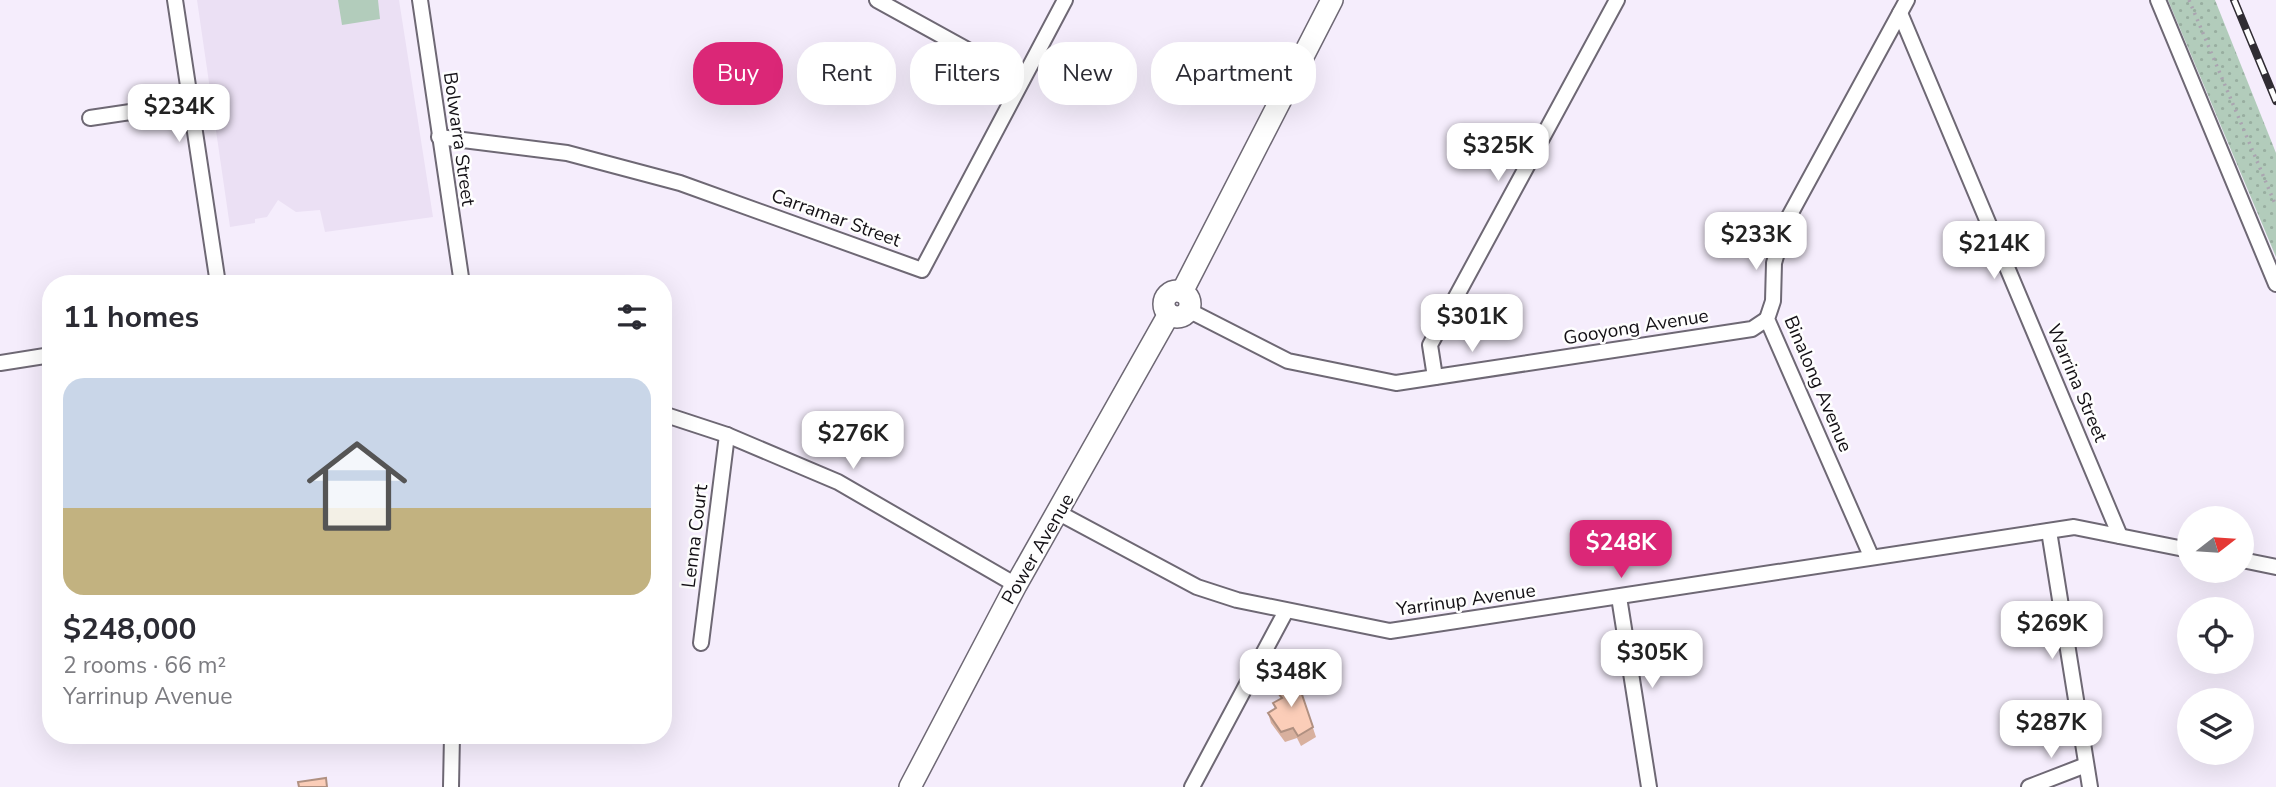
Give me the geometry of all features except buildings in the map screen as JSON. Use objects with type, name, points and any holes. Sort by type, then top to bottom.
[{"type":"street","points":[[175,0],[217,275]]},
{"type":"street","name":"Bolwarra Street","points":[[419,0],[461,275]]},
{"type":"street","points":[[877,0],[953,42]]},
{"type":"street","name":"Carramar Street","points":[[1024,76],[1065,0]]},
{"type":"street","name":"Power Avenue","points":[[910,787],[1016,585],[1180,305],[1332,0]]},
{"type":"street","points":[[1435,377],[1430,345],[1617,0]]},
{"type":"street","points":[[2158,0],[2276,284]]},
{"type":"street","name":"Binalong Avenue","points":[[1871,556],[1767,319],[1773,301],[1774,262],[1786,222],[1903,6]]},
{"type":"street","name":"Warrina Street","points":[[1903,6],[2120,536]]},
{"type":"street","points":[[90,118],[191,103]]},
{"type":"street","name":"Carramar Street","points":[[439,137],[567,153],[680,183],[922,270],[1009,105]]},
{"type":"street","name":"Gooyong Avenue","points":[[1180,305],[1289,361],[1396,383],[1752,329],[1767,319]]},
{"type":"street","points":[[0,363],[42,356]]},
{"type":"street","points":[[672,417],[727,435],[838,482],[1016,585]]},
{"type":"street","name":"Lenna Court","points":[[701,643],[727,435]]},
{"type":"street","name":"Yarrinup Avenue","points":[[1059,513],[1197,587],[1286,611],[1390,631],[2074,527],[2177,548]]},
{"type":"street","points":[[2049,530],[2090,787]]},
{"type":"street","points":[[2254,562],[2276,567]]},
{"type":"street","points":[[1619,597],[1649,787]]},
{"type":"street","points":[[1192,787],[1286,611]]},
{"type":"street","points":[[451,787],[452,744]]},
{"type":"street","points":[[2029,787],[2086,765]]},
{"type":"path","points":[[2189,0],[2276,206]]},
{"type":"shaded area","points":[[197,0],[399,0],[433,217],[325,232],[320,210],[296,212],[278,200],[267,217],[255,219],[255,223],[230,227]]},
{"type":"green space","points":[[338,0],[378,0],[380,19],[342,25]]},
{"type":"green space","points":[[2168,0],[2215,0],[2276,153],[2276,257]]},
{"type":"railway","points":[[2234,0],[2276,101]]}]
